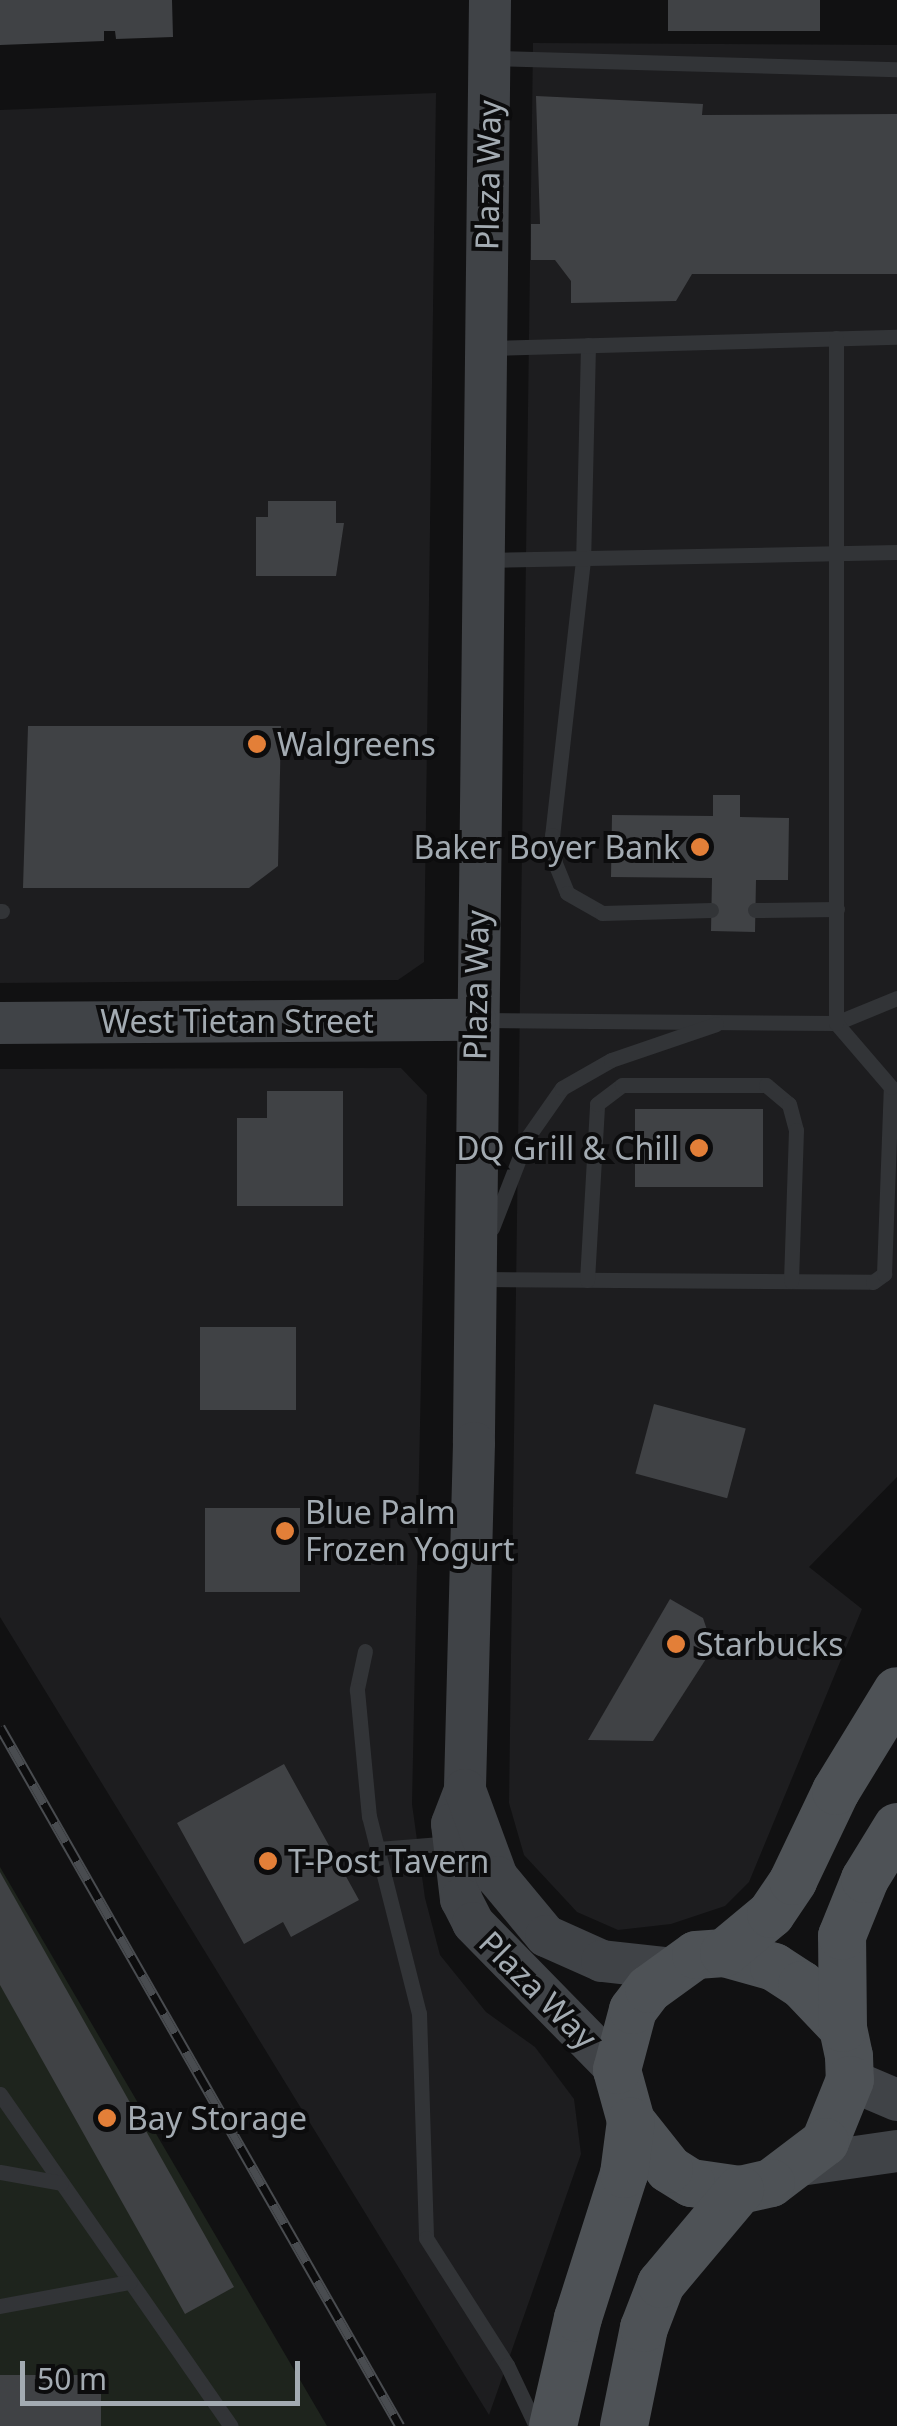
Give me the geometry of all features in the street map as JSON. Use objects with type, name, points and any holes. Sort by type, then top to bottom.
[{"type":"main road","name":"Plaza Way","points":[[490,0],[466,1790],[497,1877],[546,1936],[602,1961],[672,1969]]},
{"type":"main road","name":"West Tietan Street","points":[[0,1023],[474,1020]]},
{"type":"main road","points":[[724,1953],[771,1914],[793,1881],[836,1792],[897,1691]]},
{"type":"main road","name":"Plaza Way","points":[[466,1790],[452,1824],[461,1899],[488,1946],[618,2070]]},
{"type":"main road","points":[[631,2122],[669,2170],[691,2183],[740,2190],[771,2183],[800,2165],[825,2142],[850,2080],[843,2028],[842,1936],[865,1880],[897,1828]]},
{"type":"main road","points":[[553,2426],[578,2318],[624,2174],[631,2122],[618,2070],[633,2010],[672,1969],[696,1956],[724,1953],[774,1967],[843,2028]]},
{"type":"main road","points":[[850,2080],[897,2100]]},
{"type":"main road","points":[[800,2165],[897,2150]]},
{"type":"main road","points":[[624,2426],[644,2328],[661,2284],[740,2190]]},
{"type":"lane","points":[[490,58],[897,69]]},
{"type":"lane","points":[[485,348],[897,337]]},
{"type":"lane","points":[[716,1024],[610,1060],[562,1088],[527,1138],[474,1279],[873,1282],[884,1274],[893,1172],[891,1087],[836,1023],[836,338]]},
{"type":"lane","points":[[588,345],[583,560],[552,835],[567,893],[602,912],[711,910]]},
{"type":"lane","points":[[482,560],[897,552]]},
{"type":"lane","points":[[755,910],[837,910]]},
{"type":"lane","points":[[474,1020],[836,1023],[897,998]]},
{"type":"lane","points":[[588,1280],[596,1104],[622,1085],[766,1085],[789,1104],[796,1130],[791,1281]]},
{"type":"lane","points":[[365,1651],[357,1690],[368,1816],[418,2013],[426,2238],[507,2365],[536,2426]]},
{"type":"lane","points":[[378,1850],[453,1843]]},
{"type":"lane","points":[[0,2094],[231,2426]]},
{"type":"lane","points":[[0,2172],[61,2183]]},
{"type":"lane","points":[[0,2306],[130,2282]]},
{"type":"shaded area","points":[[533,43],[897,45],[897,1477],[809,1567],[862,1609],[749,1882],[725,1906],[671,1924],[618,1930],[577,1912],[524,1855],[509,1803]]},
{"type":"shaded area","points":[[436,93],[424,962],[398,980],[0,983],[0,110]]},
{"type":"shaded area","points":[[401,1068],[427,1095],[412,1804],[425,1898],[440,1955],[486,2012],[535,2047],[574,2099],[581,2154],[489,2415],[0,1617],[0,1069]]},
{"type":"shaded area","points":[[0,1867],[327,2426],[0,2426]]},
{"type":"building","points":[[0,0],[172,0],[173,37],[116,39],[115,31],[104,31],[104,41],[0,45]]},
{"type":"building","points":[[668,0],[820,0],[820,31],[668,31]]},
{"type":"building","points":[[536,96],[703,104],[702,115],[897,114],[897,274],[692,274],[676,301],[571,303],[571,281],[555,260],[531,260],[531,224],[540,224]]},
{"type":"building","points":[[268,501],[336,501],[336,523],[344,523],[336,576],[256,576],[256,517],[268,517]]},
{"type":"building","name":"Walgreens","points":[[28,726],[281,726],[278,866],[249,888],[23,888]]},
{"type":"building","name":"Baker Boyer Bank","points":[[713,795],[740,795],[740,817],[789,818],[788,880],[756,880],[755,932],[711,931],[712,878],[611,877],[612,815],[713,816]]},
{"type":"building","points":[[267,1091],[343,1091],[343,1206],[237,1206],[237,1118],[267,1118]]},
{"type":"building","name":"DQ Grill & Chill","points":[[635,1109],[763,1109],[763,1187],[635,1187]]},
{"type":"building","points":[[200,1327],[296,1327],[296,1410],[200,1410]]},
{"type":"building","points":[[654,1404],[746,1429],[727,1498],[635,1474]]},
{"type":"building","points":[[205,1508],[300,1508],[300,1592],[205,1592]]},
{"type":"building","points":[[670,1599],[703,1618],[713,1648],[653,1741],[588,1740]]},
{"type":"building","name":"T-Post Tavern","points":[[284,1764],[359,1900],[291,1937],[283,1922],[244,1944],[177,1823]]},
{"type":"building","name":"Bay Storage","points":[[0,1872],[234,2287],[185,2314],[0,1985]]},
{"type":"building","points":[[0,2375],[101,2375],[101,2426],[0,2426]]},
{"type":"railway","points":[[0,1727],[400,2426]]},
{"type":"place","name":"Walgreens","points":[[257,744]]},
{"type":"place","name":"Baker Boyer Bank","points":[[700,847]]},
{"type":"place","name":"DQ Grill & Chill","points":[[699,1148]]},
{"type":"place","name":"Blue Palm Frozen Yogurt","points":[[285,1531]]},
{"type":"place","name":"Starbucks","points":[[676,1644]]},
{"type":"place","name":"T-Post Tavern","points":[[268,1861]]},
{"type":"place","name":"Bay Storage","points":[[107,2118]]}]
